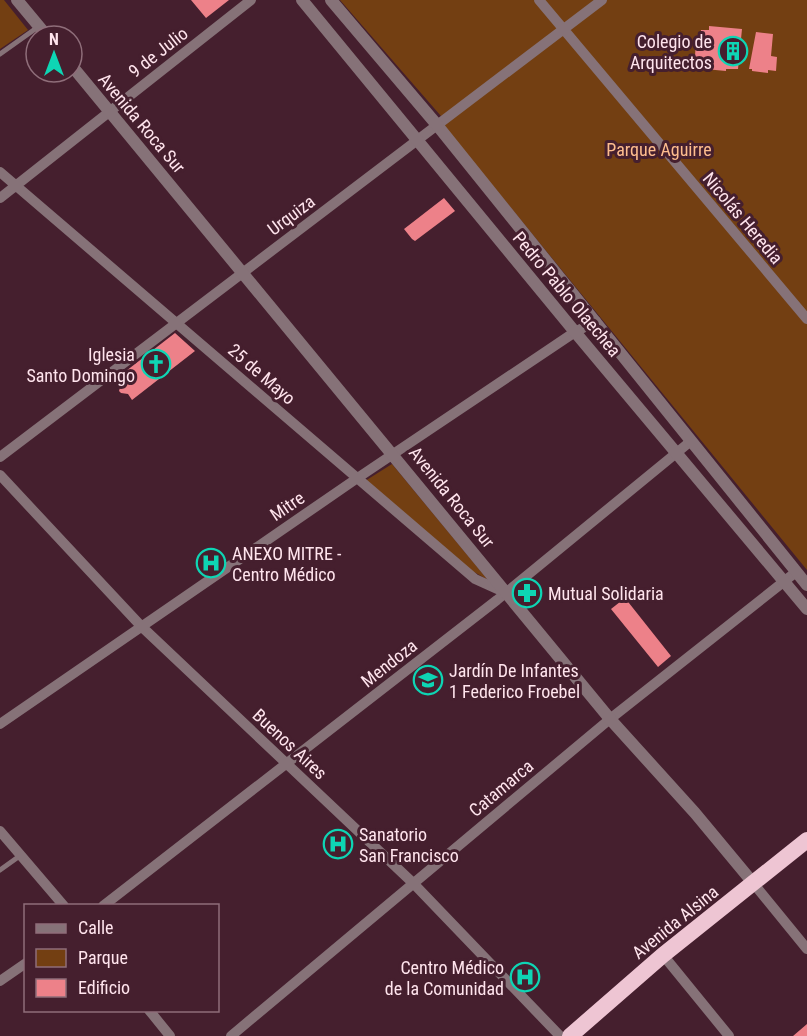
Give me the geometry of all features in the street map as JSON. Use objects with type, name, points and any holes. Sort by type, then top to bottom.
[{"type":"highway","name":"Avenida Alsina","points":[[570,1036],[663,955],[807,840]]},
{"type":"street","points":[[17,0],[37,24]]},
{"type":"street","name":"9 de Julio","points":[[0,198],[251,0]]},
{"type":"street","name":"Pedro Pablo Olaechea","points":[[302,0],[807,609]]},
{"type":"street","name":"Pedro Pablo Olaechea","points":[[331,0],[437,125],[807,585]]},
{"type":"street","name":"Nicolás Heredia","points":[[539,0],[807,318]]},
{"type":"street","name":"Urquiza","points":[[0,457],[602,0]]},
{"type":"street","name":"Avenida Roca Sur","points":[[84,81],[610,719],[695,813],[807,949]]},
{"type":"street","name":"25 de Mayo","points":[[0,172],[177,321],[475,579],[506,593]]},
{"type":"street","name":"Mitre","points":[[0,724],[356,478],[575,332],[596,321]]},
{"type":"street","name":"Mendoza","points":[[106,904],[506,593],[691,441]]},
{"type":"street","name":"Buenos Aires","points":[[0,475],[141,626],[413,883],[560,1036]]},
{"type":"street","name":"Catamarca","points":[[231,1036],[610,719],[796,572]]},
{"type":"street","points":[[0,831],[62,904]]},
{"type":"street","points":[[663,955],[729,1036]]},
{"type":"street","points":[[0,981],[24,964]]},
{"type":"street","points":[[150,1012],[170,1036]]},
{"type":"lane","points":[[0,54],[24,41]]},
{"type":"lane","points":[[0,870],[21,855]]},
{"type":"green space","points":[[0,0],[4,0],[24,25],[24,33],[0,49]]},
{"type":"green space","name":"Parque Aguirre","points":[[340,0],[807,0],[807,570],[444,126],[447,123]]},
{"type":"green space","points":[[392,464],[488,580],[469,569],[365,481]]},
{"type":"building","points":[[191,0],[229,0],[206,18]]},
{"type":"building","points":[[709,26],[742,29],[738,69],[726,69],[726,71],[705,69],[705,66],[695,56],[696,40],[700,40],[701,30],[709,30]]},
{"type":"building","points":[[756,32],[773,34],[771,56],[777,57],[776,71],[768,70],[768,73],[749,69]]},
{"type":"building","points":[[444,198],[455,211],[415,241],[412,239],[404,229]]},
{"type":"building","name":"Iglesia Santo Domingo","points":[[175,333],[195,351],[132,400],[128,394],[121,393],[119,391],[121,384],[117,378]]},
{"type":"building","points":[[625,598],[671,656],[658,667],[611,609]]},
{"type":"building","points":[[807,1024],[807,1036],[793,1036]]},
{"type":"place","name":"Colegio de Arquitectos","points":[[733,51]]},
{"type":"place","name":"Iglesia Santo Domingo","points":[[156,364]]},
{"type":"place","name":"ANEXO MITRE - Centro Médico","points":[[211,563]]},
{"type":"place","name":"Mutual Solidaria","points":[[527,593]]},
{"type":"place","name":"Jardín De Infantes 1 Federico Froebel","points":[[428,680]]},
{"type":"place","name":"Sanatorio San Francisco","points":[[338,844]]},
{"type":"place","name":"Centro Médico de la Comunidad","points":[[525,977]]}]
